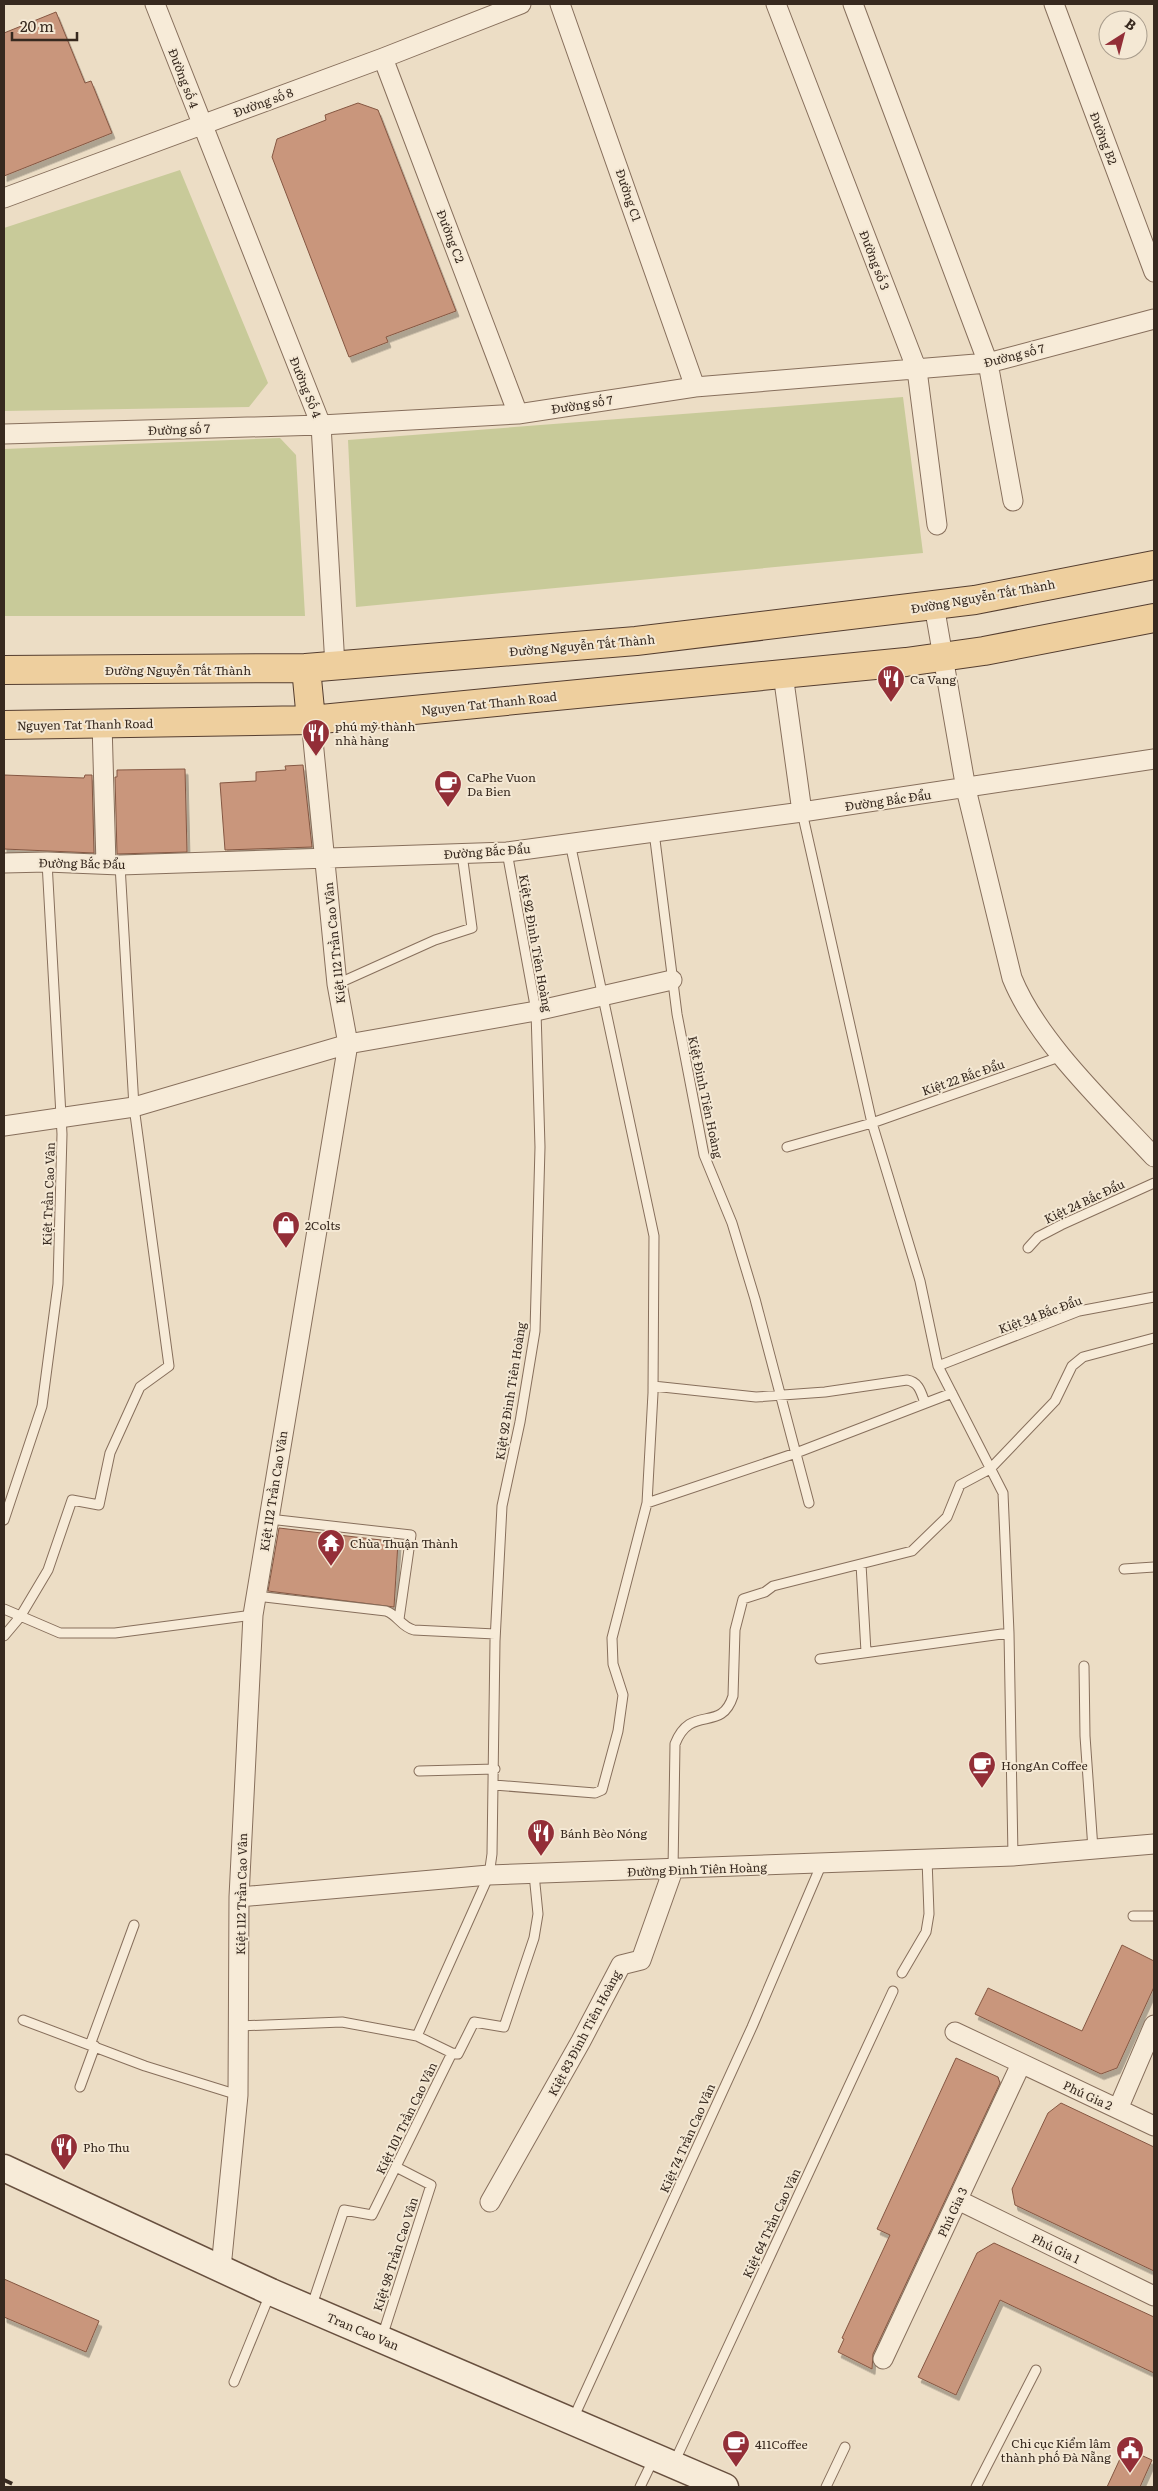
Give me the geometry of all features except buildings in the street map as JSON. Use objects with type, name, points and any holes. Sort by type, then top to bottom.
[{"type":"main road","name":"Đường Nguyễn Tất Thành","points":[[4,670],[306,668],[636,641],[975,600],[1154,565]]},
{"type":"main road","points":[[942,657],[1154,618]]},
{"type":"main road","name":"Nguyen Tat Thanh Road","points":[[4,725],[311,720],[942,657]]},
{"type":"main road","points":[[306,668],[311,720]]},
{"type":"main road","name":"Tran Cao Van","points":[[4,2168],[270,2292],[725,2487]]},
{"type":"street","name":"Đường số 4","points":[[155,4],[202,124]]},
{"type":"street","name":"Đường số 8","points":[[4,198],[383,58],[521,4]]},
{"type":"street","name":"Đường C1","points":[[560,4],[695,387]]},
{"type":"street","name":"Đường số 3","points":[[776,4],[917,370],[938,525]]},
{"type":"street","points":[[853,4],[988,363],[1013,501]]},
{"type":"street","name":"Đường B2","points":[[1054,4],[1154,272]]},
{"type":"street","name":"Đường C2","points":[[383,58],[518,414]]},
{"type":"street","name":"Đường Số 4","points":[[202,124],[321,425],[335,666]]},
{"type":"street","name":"Đường số 7","points":[[4,434],[321,425],[518,414],[695,387],[988,363],[1154,319]]},
{"type":"street","points":[[934,605],[966,789],[1012,978],[1026,1008],[1062,1056],[1154,1158]]},
{"type":"street","points":[[782,674],[802,812]]},
{"type":"street","name":"Kiệt 112 Trần Cao Vân","points":[[221,2268],[238,2095],[239,1897],[253,1616],[348,1044],[337,984],[311,720]]},
{"type":"street","points":[[102,724],[113,864]]},
{"type":"street","name":"Đường Bắc Đẩu","points":[[4,863],[113,864],[507,852],[966,789],[1154,759]]},
{"type":"street","points":[[4,1126],[61,1116],[134,1107],[348,1044],[536,1011],[672,980]]},
{"type":"street","name":"Đường Đinh Tiên Hoàng","points":[[239,1897],[489,1875],[673,1870],[1013,1856],[1154,1844]]},
{"type":"street","name":"Kiệt 83 Đinh Tiên Hoàng","points":[[490,2202],[581,2041],[621,1965],[641,1960],[673,1870]]},
{"type":"street","points":[[1118,2109],[1154,2025]]},
{"type":"street","name":"Phú Gia 2","points":[[955,2032],[1154,2126]]},
{"type":"street","name":"Phú Gia 3","points":[[883,2359],[1021,2064]]},
{"type":"street","name":"Phú Gia 1","points":[[958,2200],[1154,2296]]},
{"type":"lane","points":[[802,812],[872,1123],[920,1281],[938,1366],[1003,1493],[1009,1633],[1013,1856]]},
{"type":"lane","name":"Kiệt Đinh Tiên Hoàng","points":[[654,832],[676,1014],[704,1155],[732,1223],[809,1503]]},
{"type":"lane","points":[[494,1785],[596,1793],[602,1790],[618,1731],[623,1694],[613,1664],[612,1638],[647,1503],[653,1386],[654,1236],[570,843]]},
{"type":"lane","name":"Kiệt 92 Đinh Tiên Hoàng","points":[[489,1875],[494,1834],[495,1634],[502,1506],[520,1422],[535,1331],[540,1147],[536,1011],[507,852]]},
{"type":"lane","points":[[337,984],[435,940],[472,928],[462,854]]},
{"type":"lane","name":"Kiệt Trần Cao Vân","points":[[4,1520],[42,1406],[58,1284],[61,1116],[47,862]]},
{"type":"lane","points":[[4,1636],[20,1617],[48,1570],[72,1500],[99,1505],[110,1453],[140,1387],[169,1366],[134,1107],[113,864]]},
{"type":"lane","name":"Kiệt 22 Bắc Đẩu","points":[[788,1147],[872,1123],[1062,1056]]},
{"type":"lane","name":"Kiệt 24 Bắc Đẩu","points":[[1028,1248],[1038,1236],[1154,1183]]},
{"type":"lane","name":"Kiệt 34 Bắc Đẩu","points":[[938,1366],[1079,1311],[1154,1297]]},
{"type":"lane","points":[[673,1870],[675,1744],[684,1726],[691,1722],[719,1716],[730,1704],[733,1696],[735,1630],[743,1599],[765,1592],[773,1586],[912,1551],[947,1517],[960,1485],[990,1469],[1055,1401],[1072,1366],[1082,1357],[1154,1338]]},
{"type":"lane","points":[[653,1386],[734,1396],[781,1396],[907,1380],[918,1385],[925,1403]]},
{"type":"lane","points":[[647,1503],[796,1453],[952,1393]]},
{"type":"lane","points":[[269,1519],[411,1535],[399,1619]]},
{"type":"lane","points":[[861,1564],[866,1652]]},
{"type":"lane","points":[[1124,1569],[1154,1568]]},
{"type":"lane","points":[[256,1596],[386,1611],[394,1614],[407,1628],[414,1630],[495,1634]]},
{"type":"lane","points":[[4,1609],[60,1634],[115,1633],[253,1616]]},
{"type":"lane","points":[[820,1659],[1009,1633]]},
{"type":"lane","points":[[1084,1666],[1085,1736],[1093,1849]]},
{"type":"lane","points":[[419,1770],[495,1770]]},
{"type":"lane","points":[[902,1973],[926,1932],[929,1914],[927,1859]]},
{"type":"lane","name":"Kiệt 74 Trần Cao Vân","points":[[572,2422],[752,2027],[822,1863]]},
{"type":"lane","points":[[452,2054],[458,2054],[474,2022],[504,2027],[534,1938],[538,1914],[534,1874]]},
{"type":"lane","points":[[417,2036],[489,1875]]},
{"type":"lane","points":[[1133,1916],[1154,1916]]},
{"type":"lane","points":[[80,2087],[134,1925]]},
{"type":"lane","name":"Kiệt 64 Trần Cao Vân","points":[[640,2487],[663,2462],[893,1991]]},
{"type":"lane","points":[[24,2020],[144,2066],[238,2095]]},
{"type":"lane","name":"Kiệt 101 Trần Cao Vân","points":[[239,2026],[342,2022],[417,2036],[452,2054],[372,2215],[344,2210],[311,2309]]},
{"type":"lane","name":"Kiệt 98 Trần Cao Vân","points":[[381,2339],[431,2185],[396,2167]]},
{"type":"lane","points":[[234,2382],[270,2292]]},
{"type":"lane","points":[[976,2487],[1036,2370]]},
{"type":"lane","points":[[826,2487],[845,2448]]},
{"type":"green space","points":[[180,170],[268,383],[249,407],[4,411],[4,228]]},
{"type":"green space","points":[[903,397],[923,553],[356,607],[348,440]]},
{"type":"green space","points":[[280,438],[296,455],[305,616],[4,616],[4,449]]},
{"type":"railway","points":[[4,2480],[19,2487]]},
{"type":"place","name":"Ca Vang","points":[[891,703]]},
{"type":"place","name":"phú mỹ thành nhà hàng","points":[[316,757]]},
{"type":"place","name":"CaPhe Vuon Da Bien","points":[[448,808]]},
{"type":"place","name":"2Colts","points":[[286,1249]]},
{"type":"place","name":"Chùa Thuận Thành","points":[[331,1567]]},
{"type":"place","name":"HongAn Coffee","points":[[982,1789]]},
{"type":"place","name":"Bánh Bèo Nóng","points":[[541,1857]]},
{"type":"place","name":"Pho Thu","points":[[64,2171]]},
{"type":"place","name":"411Coffee","points":[[736,2468]]},
{"type":"place","name":"Chi cục Kiểm lâm thành phố Đà Nẵng","points":[[1130,2474]]}]
